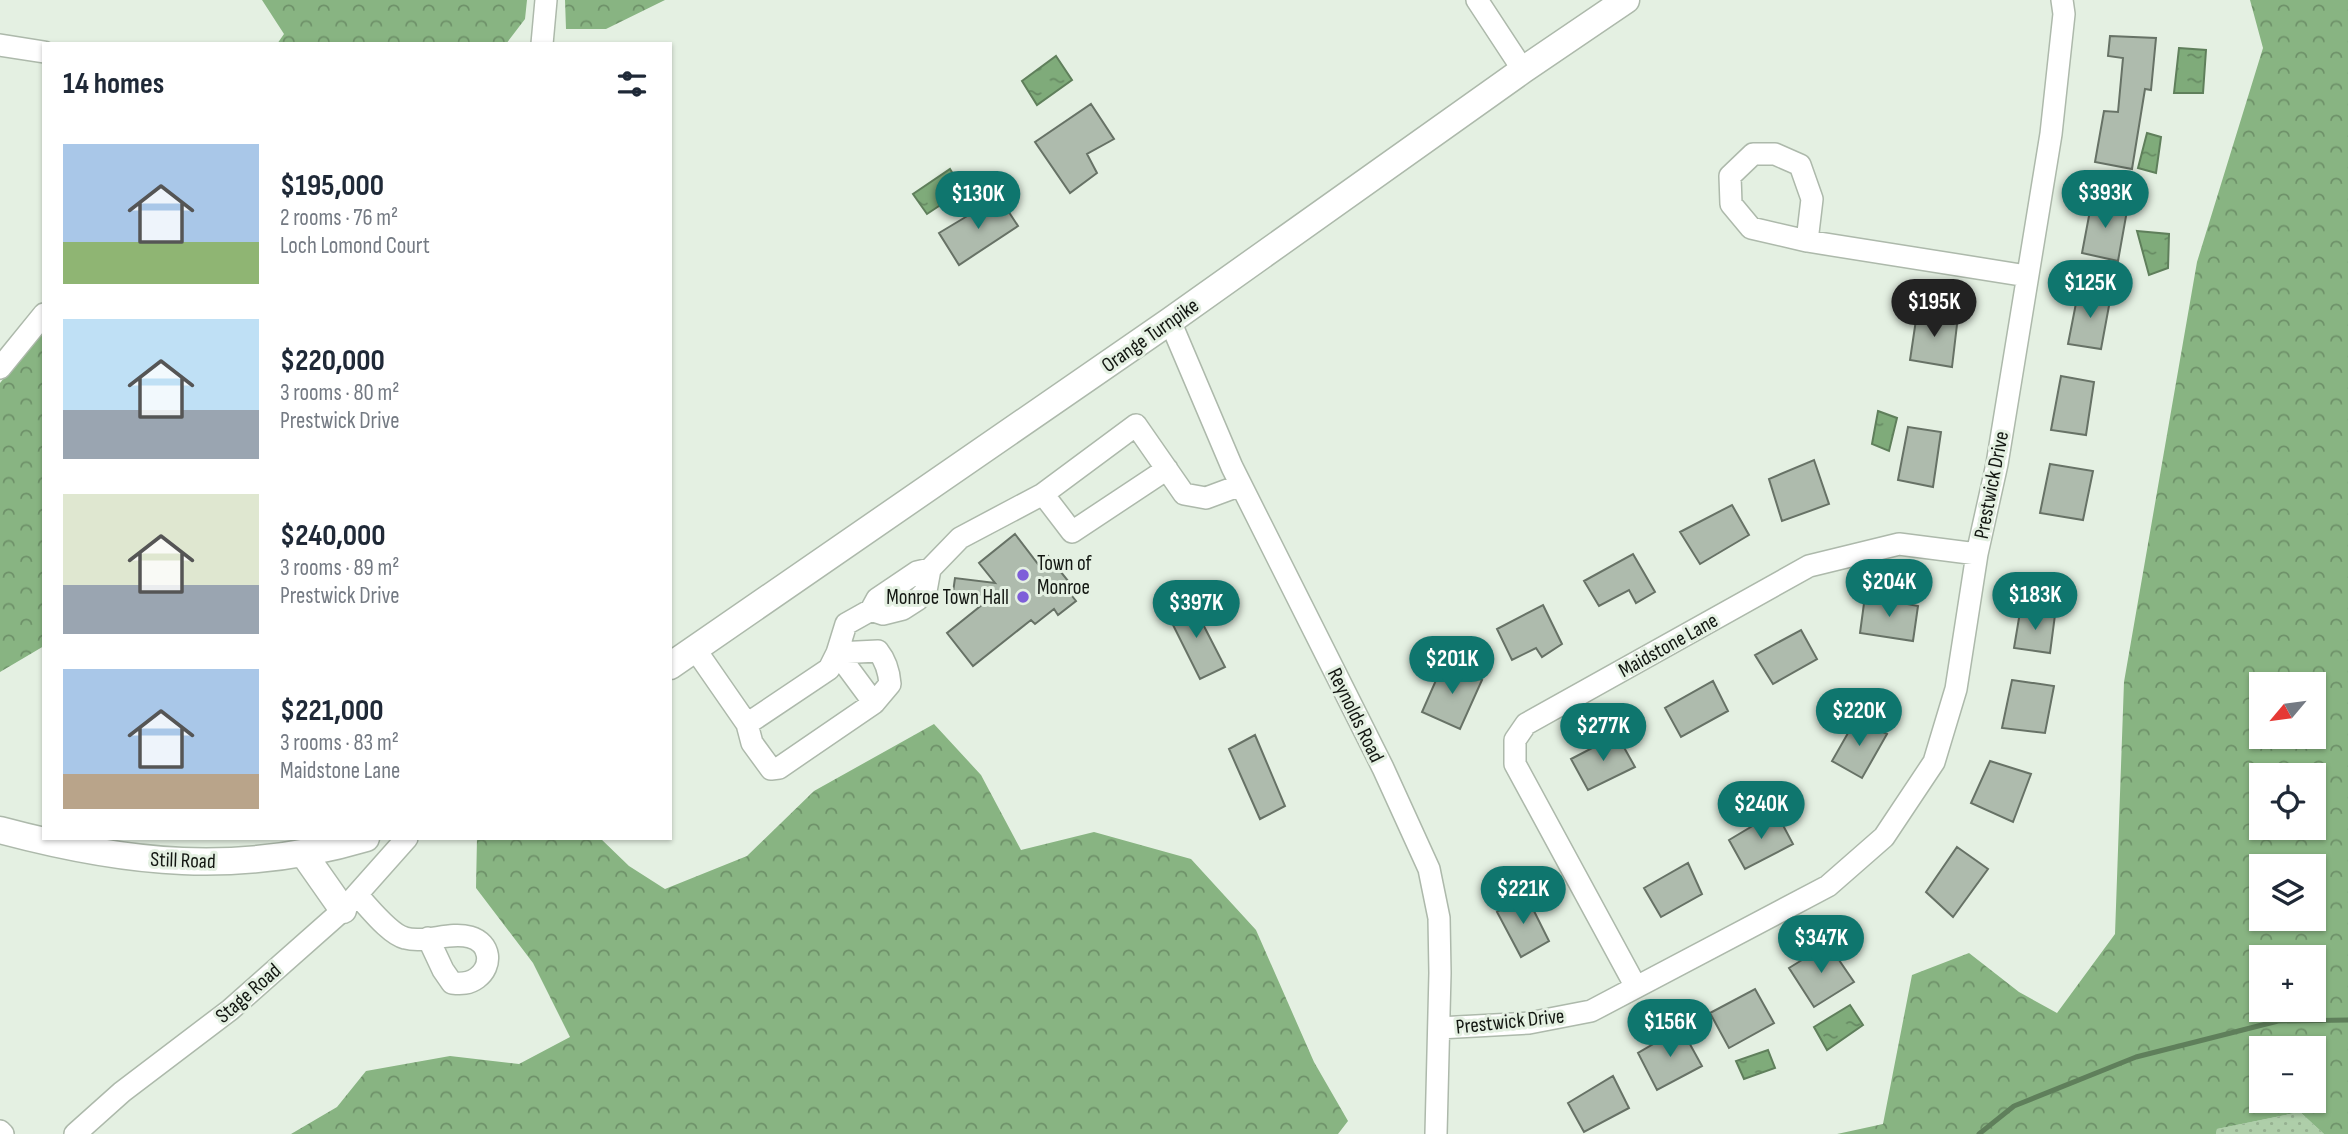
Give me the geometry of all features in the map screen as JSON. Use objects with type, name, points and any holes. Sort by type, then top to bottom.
[{"type":"main road","name":"Orange Turnpike","points":[[672,665],[1170,321],[1626,0]]},
{"type":"main road","name":"Still Road","points":[[0,830],[41,841],[110,846],[129,858],[190,863],[248,861],[303,853],[358,840]]},
{"type":"main road","points":[[303,853],[350,902]]},
{"type":"street","points":[[542,42],[546,0]]},
{"type":"street","points":[[1477,0],[1524,70]]},
{"type":"street","name":"Prestwick Drive","points":[[1439,1028],[1530,1023],[1591,1011],[1828,886],[1884,837],[1934,762],[1956,689],[1977,554],[1997,464],[2050,134],[2064,14],[2062,0]]},
{"type":"street","points":[[0,45],[42,52]]},
{"type":"street","points":[[1807,241],[1812,199],[1800,165],[1775,153],[1753,154],[1730,176],[1731,204],[1751,228],[1807,241],[2028,276]]},
{"type":"street","points":[[0,368],[42,316]]},
{"type":"street","name":"Reynolds Road","points":[[1170,321],[1241,485],[1383,768],[1429,869],[1439,918],[1436,1134]]},
{"type":"street","points":[[747,724],[829,669],[846,624],[871,610],[877,599],[917,572],[930,569],[960,538],[1043,494],[1136,425],[1184,494],[1206,498],[1241,485]]},
{"type":"street","points":[[1043,494],[1072,532],[1167,469]]},
{"type":"street","name":"Maidstone Lane","points":[[1636,987],[1515,764],[1515,740],[1526,724],[1808,566],[1899,544],[1977,554]]},
{"type":"street","points":[[695,649],[747,724],[752,743],[771,769],[779,768],[874,703],[890,684],[890,674],[884,659],[877,651],[837,653]]},
{"type":"street","points":[[837,653],[874,703]]},
{"type":"street","name":"Stage Road","points":[[75,1134],[122,1092],[230,1010],[350,902],[405,840]]},
{"type":"street","points":[[350,902],[404,938],[428,938]]},
{"type":"shaded area","points":[[2301,1113],[2324,1134],[2216,1134],[2217,1129]]},
{"type":"green space","points":[[262,0],[527,0],[525,19],[508,42],[278,42],[284,34]]},
{"type":"green space","points":[[565,0],[665,0],[606,29],[566,29]]},
{"type":"green space","points":[[2250,0],[2348,0],[2348,1134],[2324,1134],[2301,1113],[2326,1113],[2326,1036],[2249,1036],[2249,1113],[2295,1113],[2217,1129],[2216,1134],[1837,1134],[1883,1124],[1912,975],[1969,953],[2019,992],[2057,1013],[2115,934],[2124,682],[2197,262],[2263,48]]},
{"type":"green space","points":[[42,331],[42,647],[0,672],[0,383]]},
{"type":"green space","points":[[934,724],[981,775],[1021,850],[1094,832],[1191,859],[1256,930],[1314,1062],[1348,1121],[1338,1134],[291,1134],[337,1107],[366,1071],[450,1056],[519,1064],[570,1037],[533,963],[476,888],[477,840],[602,840],[629,866],[665,889],[747,856],[814,791]]},
{"type":"water","points":[[2179,48],[2206,50],[2203,93],[2174,93]]},
{"type":"water","points":[[1056,56],[1072,80],[1037,105],[1022,81]]},
{"type":"water","points":[[2147,133],[2161,137],[2156,173],[2138,168]]},
{"type":"water","points":[[950,169],[963,190],[927,214],[913,194]]},
{"type":"water","points":[[2137,231],[2169,234],[2168,268],[2149,275]]},
{"type":"water","points":[[1878,411],[1897,418],[1889,451],[1872,444]]},
{"type":"water","points":[[1850,1005],[1863,1025],[1827,1050],[1814,1027]]},
{"type":"water","points":[[1768,1050],[1775,1068],[1744,1079],[1736,1061]]},
{"type":"building","points":[[2110,36],[2156,38],[2151,90],[2145,89],[2132,169],[2095,162],[2104,111],[2118,112],[2123,58],[2108,56]]},
{"type":"building","points":[[1091,104],[1114,139],[1087,154],[1097,173],[1070,193],[1035,142]]},
{"type":"building","points":[[999,197],[1018,226],[959,265],[939,233]]},
{"type":"building","points":[[2092,200],[2128,205],[2118,261],[2082,253]]},
{"type":"building","points":[[2078,293],[2111,295],[2101,349],[2068,344]]},
{"type":"building","points":[[1917,313],[1958,316],[1952,367],[1910,360]]},
{"type":"building","points":[[2061,376],[2094,382],[2086,435],[2051,430]]},
{"type":"building","points":[[1908,427],[1941,432],[1933,487],[1898,480]]},
{"type":"building","points":[[1814,460],[1829,504],[1782,521],[1769,479]]},
{"type":"building","points":[[2050,464],[2093,471],[2083,520],[2040,513]]},
{"type":"building","points":[[1732,505],[1749,535],[1700,564],[1680,532]]},
{"type":"building","name":"Monroe Town Hall","points":[[1015,534],[1038,564],[1048,556],[1073,587],[1068,591],[1076,601],[1058,615],[1054,609],[1035,624],[1031,620],[973,666],[947,633],[993,596],[953,592],[955,578],[995,583],[979,563]]},
{"type":"building","points":[[1633,554],[1655,592],[1636,603],[1629,590],[1599,606],[1584,581]]},
{"type":"building","points":[[1865,596],[1918,606],[1913,641],[1860,633]]},
{"type":"building","points":[[1191,601],[1225,667],[1200,679],[1167,613]]},
{"type":"building","points":[[1543,605],[1562,644],[1542,657],[1536,648],[1512,660],[1497,629]]},
{"type":"building","points":[[2020,612],[2055,615],[2050,653],[2014,648]]},
{"type":"building","points":[[1801,630],[1817,659],[1773,684],[1755,655]]},
{"type":"building","points":[[1444,662],[1482,680],[1460,729],[1422,712]]},
{"type":"building","points":[[2012,680],[2054,686],[2045,733],[2002,728]]},
{"type":"building","points":[[1713,681],[1728,711],[1681,737],[1665,708]]},
{"type":"building","points":[[1856,719],[1887,734],[1862,778],[1832,761]]},
{"type":"building","points":[[1255,735],[1285,806],[1260,819],[1229,749]]},
{"type":"building","points":[[1617,735],[1635,767],[1588,790],[1571,759]]},
{"type":"building","points":[[1990,761],[2031,774],[2013,822],[1971,803]]},
{"type":"building","points":[[1776,812],[1793,844],[1745,869],[1729,840]]},
{"type":"building","points":[[1957,847],[1988,869],[1953,917],[1926,892]]},
{"type":"building","points":[[1688,863],[1702,894],[1661,917],[1644,888]]},
{"type":"building","points":[[1526,895],[1549,941],[1521,957],[1497,912]]},
{"type":"building","points":[[1828,944],[1854,982],[1814,1007],[1789,968]]},
{"type":"building","points":[[1755,989],[1774,1023],[1729,1048],[1710,1013]]},
{"type":"building","points":[[1681,1028],[1702,1066],[1657,1090],[1638,1053]]},
{"type":"building","points":[[1613,1076],[1629,1108],[1584,1132],[1568,1103]]},
{"type":"waterway","points":[[1979,1134],[2014,1106],[2136,1057],[2278,1021],[2348,1020]]},
{"type":"place","name":"Town of Monroe","points":[[1023,575]]},
{"type":"place","name":"Monroe Town Hall","points":[[1023,597]]}]
